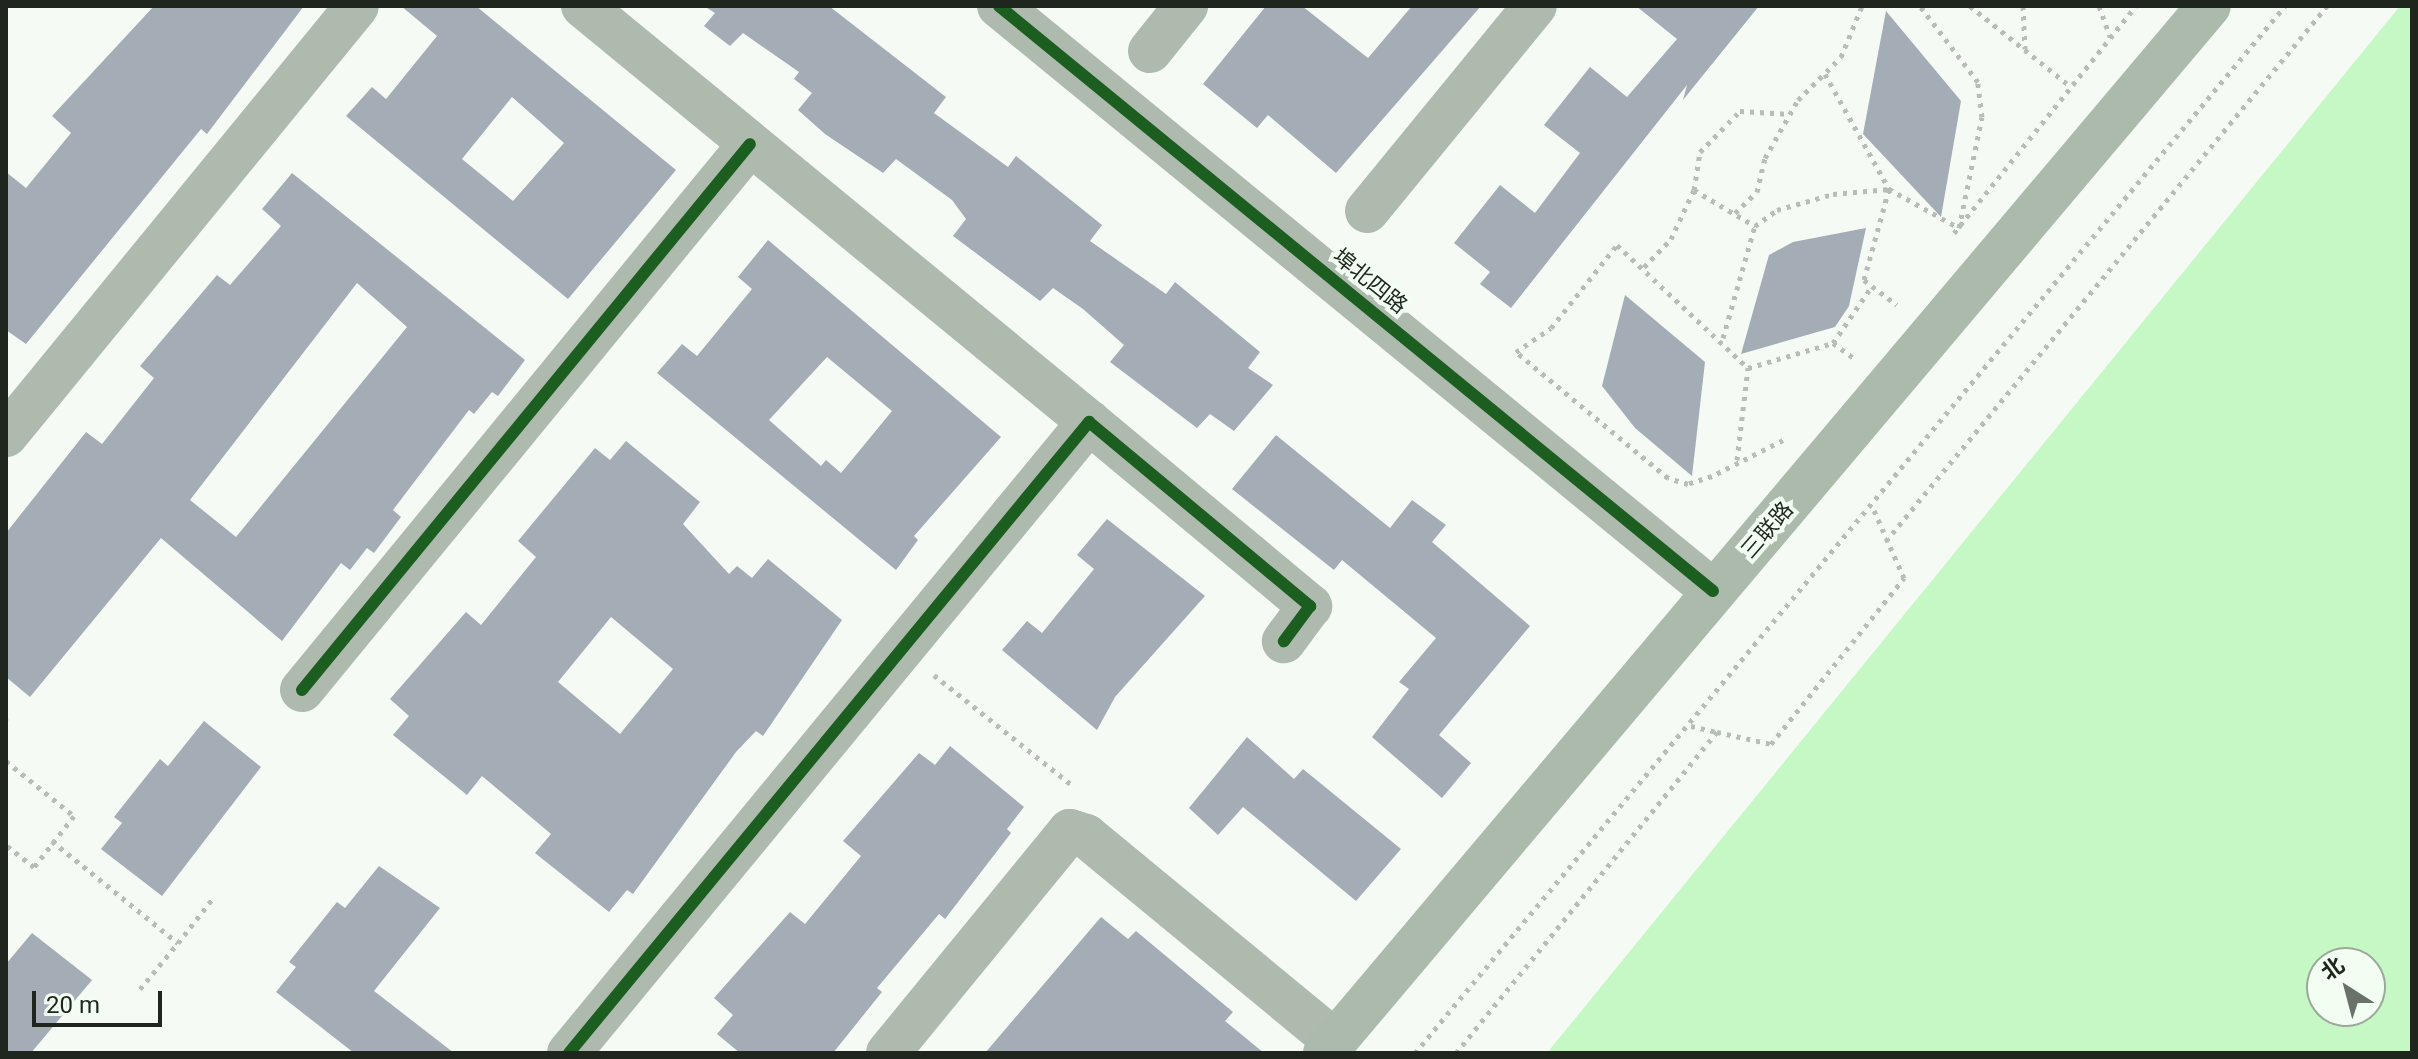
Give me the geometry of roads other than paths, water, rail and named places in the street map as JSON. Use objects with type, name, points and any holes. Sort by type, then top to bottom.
[{"type":"main road","name":"三联路","points":[[1330,1047],[2209,6]]},
{"type":"street","points":[[6,435],[357,6]]},
{"type":"street","points":[[583,6],[1310,606],[1284,641]]},
{"type":"street","name":"埠北四路","points":[[999,6],[1713,591]]},
{"type":"street","points":[[1150,51],[1186,6]]},
{"type":"street","points":[[1367,211],[1535,6]]},
{"type":"street","points":[[302,690],[750,144]]},
{"type":"street","points":[[569,1053],[1089,422]]},
{"type":"street","points":[[888,1053],[1070,831],[1086,836],[1330,1047]]}]
